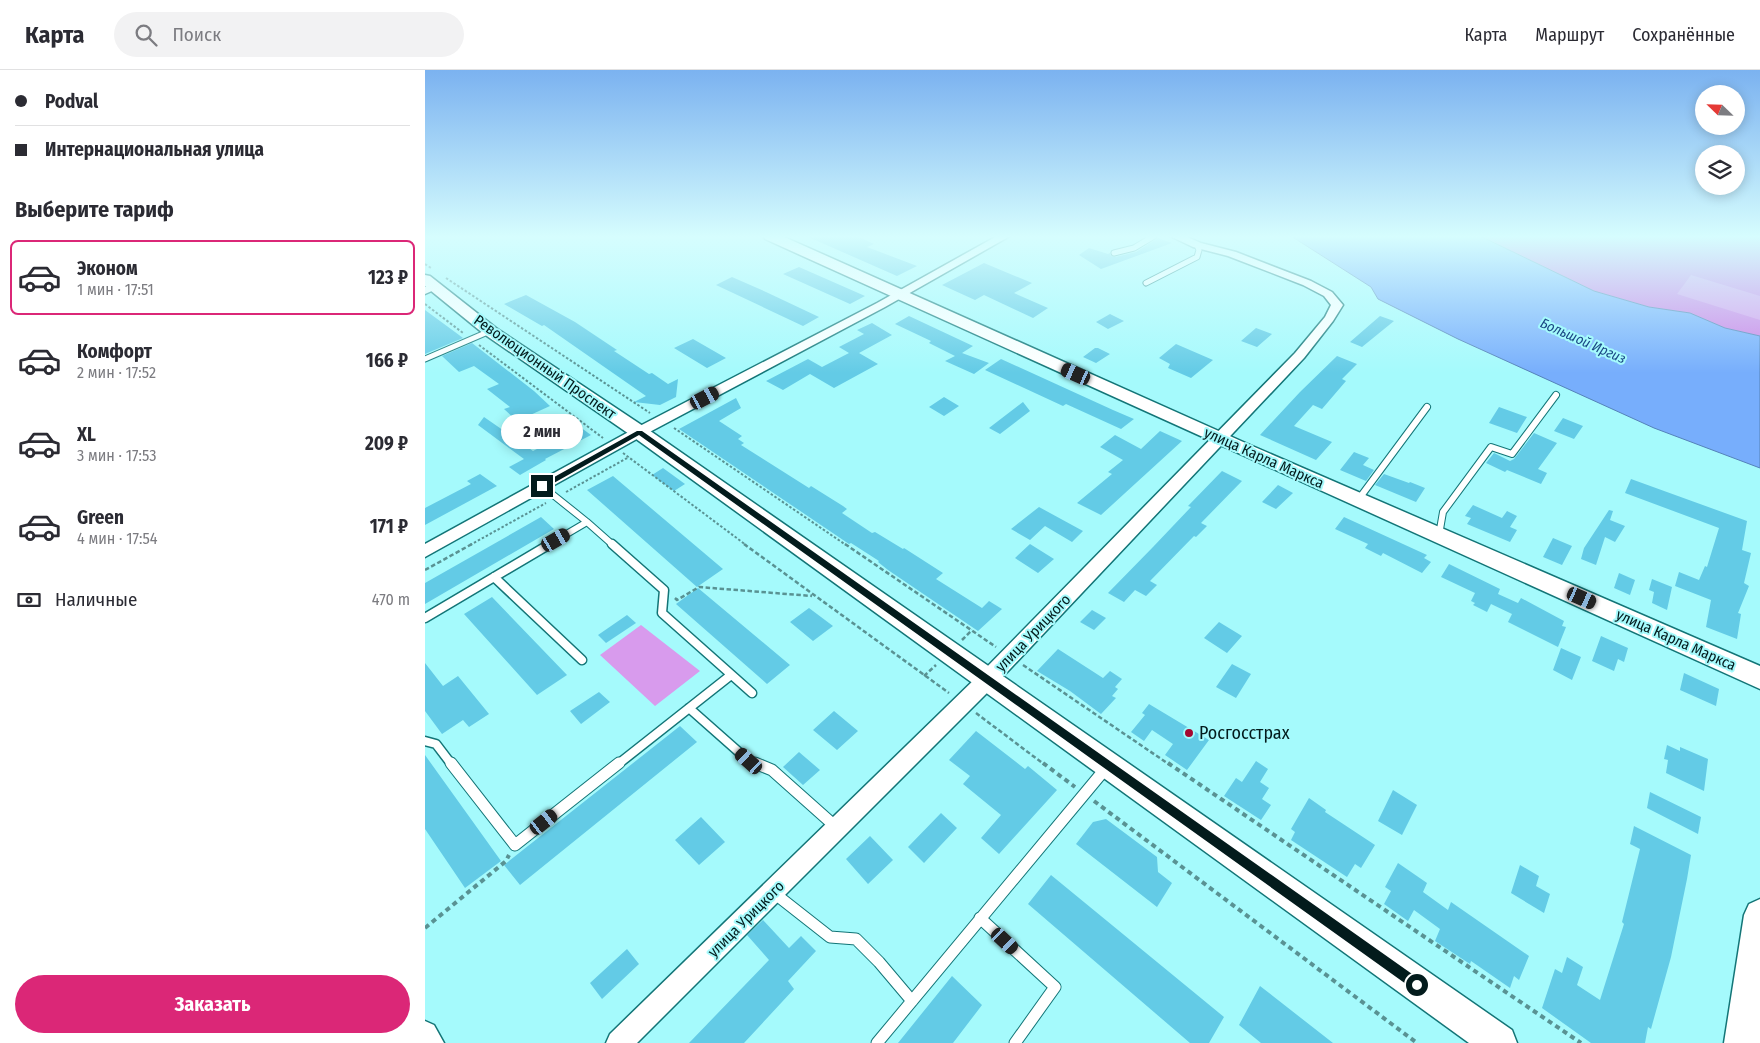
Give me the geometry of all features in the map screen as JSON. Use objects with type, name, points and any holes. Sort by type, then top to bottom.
[{"type":"street","name":"улица Карла Маркса","points":[[872,281],[1760,678]]},
{"type":"street","points":[[425,551],[639,432],[923,281]]},
{"type":"street","name":"улица Урицкого","points":[[619,1043],[1011,656],[1301,355],[1306,344],[1325,326],[1337,305],[1328,294],[1303,281]]},
{"type":"street","name":"Революционный Проспект","points":[[431,284],[481,335],[639,432],[1499,1043]]},
{"type":"street","points":[[1742,1043],[1760,915]]},
{"type":"street","points":[[425,1034],[431,1043]]},
{"type":"lane","points":[[425,359],[481,335]]},
{"type":"lane","points":[[1439,535],[1443,512],[1491,446],[1512,454],[1556,395]]},
{"type":"lane","points":[[1358,500],[1427,406]]},
{"type":"lane","points":[[542,486],[587,522],[664,590],[662,613],[752,693]]},
{"type":"lane","points":[[425,618],[587,522]]},
{"type":"lane","points":[[495,577],[582,660]]},
{"type":"lane","points":[[425,741],[436,744],[515,844],[731,675]]},
{"type":"lane","points":[[689,708],[749,761],[772,770],[837,828]]},
{"type":"lane","points":[[877,1043],[1107,765]]},
{"type":"lane","points":[[773,892],[830,937],[856,939],[879,962],[912,1001]]},
{"type":"lane","points":[[980,918],[1055,988],[1015,1043]]},
{"type":"path","points":[[431,284],[481,335],[614,446],[813,596],[963,704],[1417,1043]]},
{"type":"path","points":[[431,284],[662,421],[1581,1043]]},
{"type":"path","points":[[425,570],[629,457]]},
{"type":"path","points":[[664,590],[677,600],[699,587],[813,596]]},
{"type":"path","points":[[425,928],[506,861],[515,844]]},
{"type":"shaded area","points":[[1574,281],[1686,281],[1677,294],[1760,320],[1760,336],[1725,328],[1690,313],[1649,307],[1594,291]]},
{"type":"shaded area","points":[[1663,281],[1760,281],[1760,336],[1725,328],[1690,313],[1649,307]]},
{"type":"shaded area","points":[[1712,281],[1760,281],[1760,296]]},
{"type":"shaded area","points":[[641,625],[700,671],[655,706],[600,655]]},
{"type":"water","name":"Большой Иргиз","points":[[1362,281],[1574,281],[1594,291],[1649,307],[1690,313],[1725,328],[1760,336],[1760,468],[1654,428],[1458,339],[1378,299],[1371,287]]},
{"type":"building","points":[[723,281],[742,281],[819,317],[803,326],[716,285]]},
{"type":"building","points":[[800,281],[832,281],[865,296],[850,304]]},
{"type":"building","points":[[949,281],[1028,281],[1032,283],[1014,293],[1048,308],[1033,318],[984,295],[975,300],[942,285]]},
{"type":"building","points":[[526,295],[575,322],[649,374],[652,373],[668,384],[678,379],[676,397],[660,405],[634,402],[646,396],[544,325],[542,326],[504,304]]},
{"type":"building","points":[[425,310],[455,332],[463,338],[425,354]]},
{"type":"building","points":[[1110,314],[1124,321],[1108,329],[1096,322]]},
{"type":"building","points":[[909,316],[973,346],[962,353],[989,363],[974,374],[945,361],[955,356],[929,343],[931,341],[895,324]]},
{"type":"building","points":[[1380,316],[1394,321],[1362,347],[1350,342]]},
{"type":"building","points":[[872,323],[892,335],[859,353],[878,364],[834,388],[810,374],[783,390],[766,381],[808,359],[822,367],[849,353],[839,347],[864,334],[857,330]]},
{"type":"building","points":[[1256,328],[1272,334],[1257,347],[1241,341]]},
{"type":"building","points":[[693,339],[726,358],[707,368],[674,348]]},
{"type":"building","points":[[472,343],[534,391],[550,406],[517,421],[504,409],[510,407],[487,389],[499,384],[474,366],[459,372],[442,356]]},
{"type":"building","points":[[1176,344],[1213,360],[1191,378],[1168,368],[1170,364],[1159,358]]},
{"type":"building","points":[[1095,348],[1110,354],[1096,363],[1083,357]]},
{"type":"building","points":[[1337,356],[1357,364],[1342,379],[1346,381],[1322,409],[1313,405],[1294,426],[1332,442],[1316,460],[1260,435],[1300,392]]},
{"type":"building","points":[[1001,359],[1134,419],[1121,429],[1066,404],[1063,406],[985,370]]},
{"type":"building","points":[[944,397],[959,406],[944,416],[929,407]]},
{"type":"building","points":[[736,398],[741,408],[719,421],[742,436],[738,439],[744,443],[741,445],[809,488],[811,486],[843,506],[847,509],[842,513],[872,533],[875,532],[904,548],[943,573],[936,579],[982,608],[989,601],[1002,609],[978,631],[888,570],[879,561],[851,543],[849,544],[679,429]]},
{"type":"building","points":[[1023,402],[1030,411],[1000,434],[989,428]]},
{"type":"building","points":[[1499,407],[1527,417],[1517,433],[1489,423]]},
{"type":"building","points":[[484,417],[533,451],[580,427],[591,435],[545,459],[520,475],[509,467],[524,459],[478,425]]},
{"type":"building","points":[[1563,418],[1583,426],[1574,439],[1554,431]]},
{"type":"building","points":[[1160,431],[1182,441],[1101,515],[1077,503],[1112,474],[1108,472],[1123,460],[1100,447],[1115,435],[1141,449]]},
{"type":"building","points":[[1534,433],[1557,443],[1538,469],[1547,473],[1541,484],[1507,470],[1505,472],[1486,463],[1494,453],[1510,461],[1514,459]]},
{"type":"building","points":[[1354,452],[1369,458],[1363,465],[1374,470],[1366,481],[1340,470]]},
{"type":"building","points":[[663,468],[685,484],[674,491],[652,475]]},
{"type":"building","points":[[1222,471],[1242,481],[1201,523],[1207,526],[1196,537],[1194,536],[1150,581],[1157,585],[1146,596],[1135,590],[1124,602],[1108,593],[1191,507],[1188,506]]},
{"type":"building","points":[[480,474],[497,486],[425,525],[425,508],[471,484],[467,481]]},
{"type":"building","points":[[1384,474],[1425,488],[1416,502],[1375,485]]},
{"type":"building","points":[[613,476],[723,569],[697,587],[587,490]]},
{"type":"building","points":[[1631,479],[1747,521],[1742,550],[1751,553],[1744,583],[1749,586],[1738,613],[1741,614],[1737,639],[1706,627],[1711,600],[1675,586],[1679,572],[1699,580],[1705,566],[1707,567],[1719,528],[1625,493]]},
{"type":"building","points":[[1278,485],[1293,493],[1276,509],[1262,502]]},
{"type":"building","points":[[1473,505],[1502,518],[1507,511],[1517,516],[1510,527],[1517,530],[1510,542],[1467,524],[1471,518],[1465,516]]},
{"type":"building","points":[[1039,507],[1083,531],[1072,542],[1045,526],[1030,540],[1011,529]]},
{"type":"building","points":[[1609,510],[1613,511],[1610,520],[1625,526],[1615,542],[1605,537],[1596,565],[1581,559],[1584,548]]},
{"type":"building","points":[[541,517],[554,529],[425,604],[425,583]]},
{"type":"building","points":[[1344,517],[1427,555],[1424,558],[1431,562],[1422,573],[1383,553],[1381,556],[1365,548],[1368,544],[1335,529]]},
{"type":"building","points":[[1553,538],[1572,546],[1562,565],[1543,557]]},
{"type":"building","points":[[1030,544],[1054,559],[1038,573],[1015,558]]},
{"type":"building","points":[[1449,564],[1500,589],[1498,594],[1518,603],[1521,598],[1564,621],[1562,626],[1566,627],[1558,647],[1508,622],[1512,614],[1491,604],[1487,612],[1473,605],[1475,603],[1471,601],[1475,593],[1441,577]]},
{"type":"building","points":[[1619,573],[1635,580],[1630,595],[1614,588]]},
{"type":"building","points":[[1652,579],[1672,587],[1667,610],[1652,603],[1654,592],[1649,590]]},
{"type":"building","points":[[698,588],[790,665],[767,684],[676,604]]},
{"type":"building","points":[[492,597],[567,675],[537,695],[464,614]]},
{"type":"building","points":[[809,608],[833,626],[813,641],[790,622]]},
{"type":"building","points":[[1092,610],[1106,618],[1094,630],[1080,622]]},
{"type":"building","points":[[627,615],[636,623],[606,643],[598,635]]},
{"type":"building","points":[[1219,622],[1242,636],[1227,653],[1204,638]]},
{"type":"building","points":[[1601,636],[1628,648],[1624,662],[1618,659],[1614,671],[1592,661]]},
{"type":"building","points":[[1561,648],[1581,657],[1572,680],[1553,670]]},
{"type":"building","points":[[1058,649],[1103,678],[1110,671],[1122,679],[1115,687],[1118,689],[1112,696],[1116,698],[1101,714],[1070,691],[1037,671]]},
{"type":"building","points":[[425,663],[443,686],[458,676],[489,714],[469,727],[463,720],[442,734],[425,711]]},
{"type":"building","points":[[1232,664],[1251,674],[1236,698],[1216,687]]},
{"type":"building","points":[[1684,673],[1719,689],[1716,706],[1680,690]]},
{"type":"building","points":[[599,692],[610,702],[581,724],[570,711]]},
{"type":"building","points":[[1149,704],[1209,740],[1187,770],[1165,755],[1173,744],[1152,730],[1144,741],[1131,732],[1145,715],[1142,713]]},
{"type":"building","points":[[834,711],[858,731],[837,750],[813,730]]},
{"type":"building","points":[[680,726],[697,742],[520,885],[504,865]]},
{"type":"building","points":[[976,731],[1025,769],[1028,766],[1057,790],[999,854],[981,838],[1001,815],[963,784],[970,776],[949,760]]},
{"type":"building","points":[[1667,745],[1680,751],[1680,747],[1708,759],[1704,791],[1666,773],[1668,760],[1664,759]]},
{"type":"building","points":[[799,752],[820,770],[803,785],[783,767]]},
{"type":"building","points":[[425,755],[501,861],[465,888],[425,829]]},
{"type":"building","points":[[1256,761],[1268,769],[1260,782],[1269,788],[1262,799],[1271,805],[1261,820],[1224,796],[1236,778],[1242,782]]},
{"type":"building","points":[[1393,790],[1417,805],[1402,835],[1378,821]]},
{"type":"building","points":[[1650,792],[1701,817],[1698,834],[1647,808]]},
{"type":"building","points":[[1309,798],[1326,810],[1325,812],[1375,845],[1361,868],[1355,864],[1347,877],[1291,840],[1295,832],[1291,829]]},
{"type":"building","points":[[941,813],[957,828],[924,863],[908,847]]},
{"type":"building","points":[[701,817],[725,842],[699,865],[675,840]]},
{"type":"building","points":[[1106,819],[1157,857],[1158,872],[1172,883],[1157,907],[1076,844],[1093,822]]},
{"type":"building","points":[[1634,826],[1691,855],[1687,879],[1671,957],[1651,1029],[1648,1027],[1645,1043],[1591,1043],[1542,1008],[1555,969],[1562,973],[1567,957],[1583,967],[1577,985],[1600,1000],[1624,924],[1622,922],[1640,849],[1630,844]]},
{"type":"building","points":[[870,836],[893,860],[868,884],[846,859]]},
{"type":"building","points":[[1398,863],[1427,883],[1423,892],[1448,910],[1451,902],[1529,956],[1519,980],[1514,976],[1510,988],[1471,961],[1470,964],[1435,941],[1440,929],[1414,910],[1408,921],[1384,904],[1391,891],[1385,887]]},
{"type":"building","points":[[1520,865],[1539,876],[1536,886],[1550,894],[1544,913],[1511,893]]},
{"type":"building","points":[[1051,875],[1224,1017],[1209,1043],[1190,1043],[1028,904]]},
{"type":"building","points":[[763,920],[789,948],[801,936],[816,951],[788,981],[794,989],[744,1043],[689,1043],[769,960],[747,935]]},
{"type":"building","points":[[627,949],[639,964],[602,999],[590,983]]},
{"type":"building","points":[[952,976],[982,1005],[953,1043],[898,1043]]},
{"type":"building","points":[[1260,986],[1333,1043],[1261,1043],[1239,1025]]},
{"type":"place","name":"Росгосстрах","points":[[1189,733]]},
{"type":"route","points":[[542,486],[639,432],[1417,985]]}]
